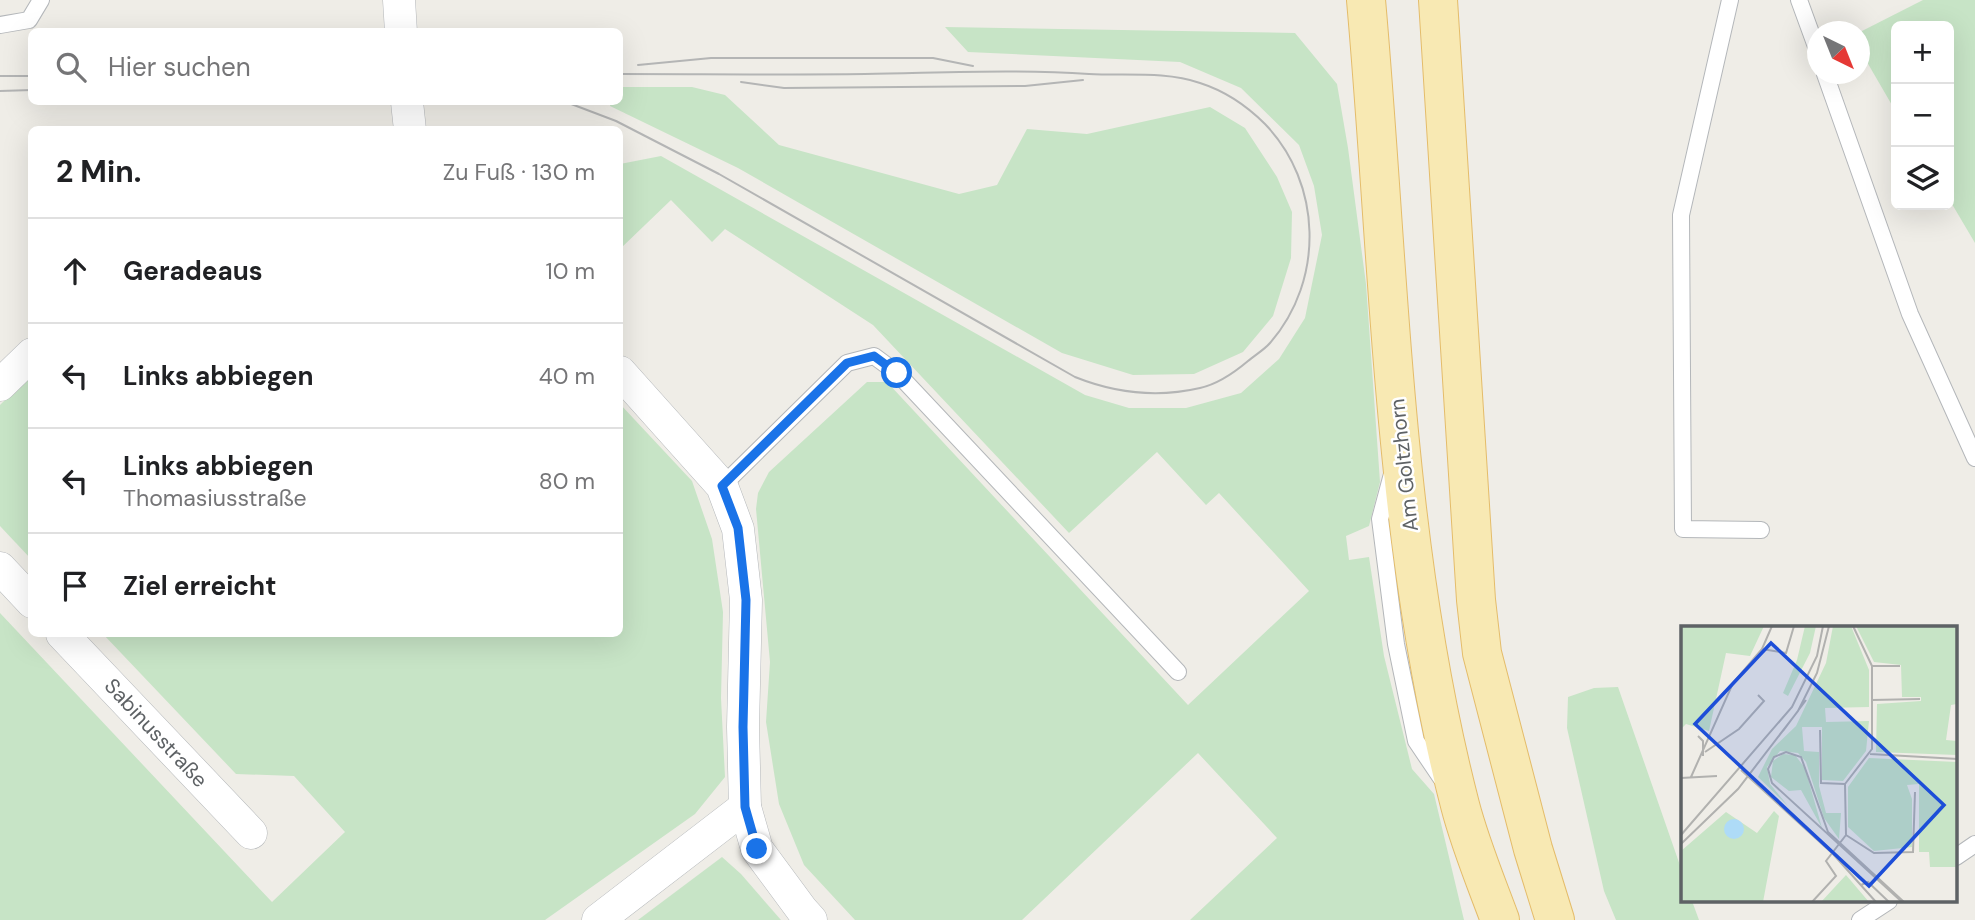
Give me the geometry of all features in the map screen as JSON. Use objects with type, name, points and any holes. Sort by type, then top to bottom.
[{"type":"main road","name":"Am Goltzhorn","points":[[1366,0],[1399,448],[1428,660],[1460,806],[1500,920]]},
{"type":"main road","points":[[1438,0],[1476,600],[1482,653],[1533,849],[1555,920]]},
{"type":"street","points":[[399,0],[401,28]]},
{"type":"street","points":[[407,105],[410,126]]},
{"type":"street","points":[[0,385],[28,358]]},
{"type":"street","points":[[623,375],[722,486],[738,528],[746,600],[743,727],[745,807],[757,849],[811,920]]},
{"type":"street","points":[[0,568],[28,598]]},
{"type":"street","name":"Sabinusstraße","points":[[65,637],[251,834]]},
{"type":"street","points":[[598,920],[745,807]]},
{"type":"lane","points":[[0,25],[29,20],[41,0]]},
{"type":"lane","points":[[1730,0],[1681,215],[1683,529],[1761,530]]},
{"type":"lane","points":[[1799,0],[1807,22]]},
{"type":"lane","points":[[1829,84],[1910,314],[1975,458]]},
{"type":"lane","points":[[722,486],[847,363],[874,356],[897,373],[1178,672]]},
{"type":"lane","points":[[1958,856],[1975,845]]},
{"type":"lane","points":[[1860,920],[1887,902]]},
{"type":"green space","points":[[1923,0],[1975,0],[1975,243],[1954,207],[1954,21],[1891,21],[1891,103],[1870,67],[1870,27]]},
{"type":"green space","points":[[945,27],[1295,33],[1337,84],[1366,284],[1380,482],[1369,526],[1346,536],[1349,560],[1369,557],[1384,656],[1412,769],[1434,794],[1464,920],[1190,920],[1277,838],[1198,753],[1022,920],[855,920],[804,865],[779,804],[766,722],[770,662],[756,509],[758,493],[769,472],[867,382],[887,382],[1188,705],[1309,591],[1219,493],[1206,505],[1157,452],[1069,533],[873,325],[725,229],[712,242],[671,200],[623,246],[623,163],[661,156],[1085,395],[1129,408],[1186,408],[1241,393],[1279,359],[1305,318],[1322,235],[1314,186],[1299,145],[1241,88],[1180,62],[968,52]]},
{"type":"green space","points":[[623,87],[692,87],[725,95],[779,145],[959,194],[997,185],[1027,129],[1087,134],[1210,107],[1245,128],[1277,177],[1292,212],[1291,258],[1273,316],[1243,352],[1194,374],[1133,375],[1062,353],[738,168],[610,106],[623,105]]},
{"type":"green space","points":[[28,377],[28,556],[0,526],[0,405]]},
{"type":"green space","points":[[623,407],[692,481],[712,539],[723,612],[721,698],[725,777],[695,814],[545,920],[0,920],[0,613],[272,902],[345,832],[294,776],[236,774],[106,637],[623,637]]},
{"type":"green space","points":[[1618,687],[1681,868],[1681,902],[1692,902],[1699,920],[1616,920],[1604,891],[1567,728],[1568,697],[1594,688]]},
{"type":"green space","points":[[722,857],[741,874],[781,920],[638,920]]},
{"type":"tram line","points":[[638,65],[711,58],[933,58],[973,66]]},
{"type":"tram line","points":[[574,105],[616,121],[719,174],[1075,377],[1105,387],[1168,393],[1200,388],[1220,381],[1270,343],[1288,318],[1300,290],[1308,262],[1310,232],[1298,174],[1284,148],[1258,117],[1227,95],[1200,83],[1159,75],[1033,72],[623,74]]},
{"type":"tram line","points":[[0,76],[28,76]]},
{"type":"tram line","points":[[741,82],[784,88],[1025,86],[1083,80]]},
{"type":"tram line","points":[[0,91],[28,90]]},
{"type":"route","points":[[757,849],[745,807],[743,727],[746,600],[738,528],[722,486],[847,363],[874,356],[897,373]]}]
